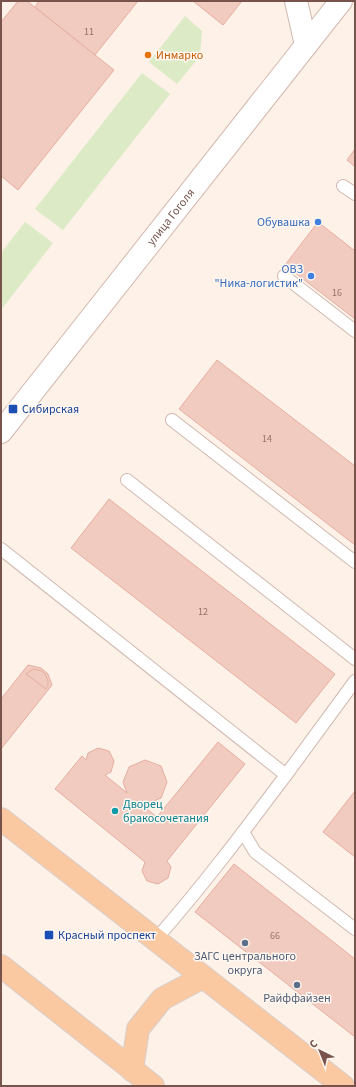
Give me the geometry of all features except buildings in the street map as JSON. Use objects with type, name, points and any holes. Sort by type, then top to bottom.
[{"type":"main road","points":[[296,1],[306,45]]},
{"type":"main road","name":"улица Гоголя","points":[[1,432],[341,1]]},
{"type":"main road","points":[[1,819],[343,1086]]},
{"type":"main road","points":[[1,966],[153,1086]]},
{"type":"main road","points":[[132,1070],[138,1029],[162,999],[203,977]]},
{"type":"lane","points":[[343,186],[355,194]]},
{"type":"lane","points":[[284,276],[355,331]]},
{"type":"lane","points":[[172,420],[355,562]]},
{"type":"lane","points":[[127,480],[355,659]]},
{"type":"lane","points":[[1,549],[286,774]]},
{"type":"lane","points":[[156,939],[178,914],[243,832],[355,681]]},
{"type":"lane","points":[[243,832],[255,852],[355,929]]},
{"type":"green space","points":[[185,16],[202,31],[200,56],[177,84],[149,62]]},
{"type":"green space","points":[[142,73],[170,94],[63,230],[35,209]]},
{"type":"green space","points":[[25,222],[53,243],[1,310],[1,253]]},
{"type":"place","name":"Инмарко","points":[[148,55]]},
{"type":"place","name":"Обувашка","points":[[318,222]]},
{"type":"place","name":"ОВЗ \"Ника-логистик\"","points":[[311,276]]},
{"type":"place","name":"Сибирская","points":[[13,409]]},
{"type":"place","name":"Дворец бракосочетания","points":[[115,811]]},
{"type":"place","name":"Красный проспект","points":[[49,935]]},
{"type":"place","name":"ЗАГС центрального округа","points":[[245,943]]},
{"type":"place","name":"Райффайзен","points":[[297,985]]}]
